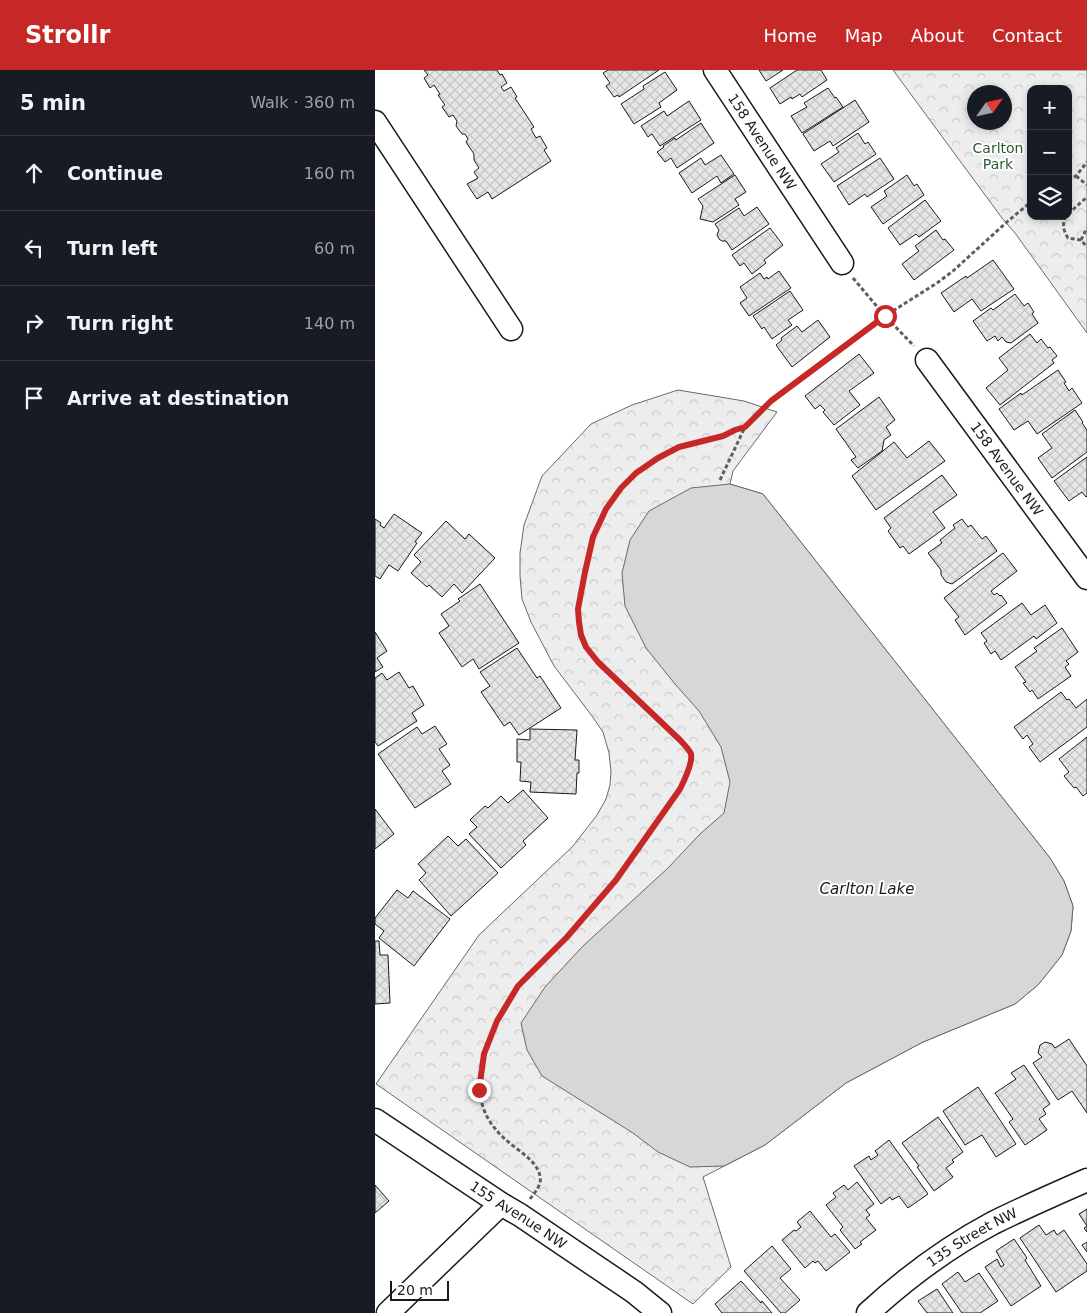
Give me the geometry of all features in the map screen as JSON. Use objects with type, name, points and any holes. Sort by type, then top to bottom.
[{"type":"street","name":"158 Avenue NW","points":[[715,70],[842,264]]},
{"type":"street","points":[[375,122],[511,329]]},
{"type":"street","name":"158 Avenue NW","points":[[927,360],[1087,578]]},
{"type":"street","name":"155 Avenue NW","points":[[375,1120],[634,1292],[660,1313]]},
{"type":"street","name":"135 Street NW","points":[[868,1313],[911,1277],[959,1243],[991,1224],[1087,1180]]},
{"type":"street","points":[[388,1313],[510,1210]]},
{"type":"path","points":[[1072,178],[1076,176],[1087,162]]},
{"type":"path","points":[[1076,176],[1087,186]]},
{"type":"path","points":[[1072,210],[1087,197]]},
{"type":"path","points":[[720,480],[745,427],[771,401],[885,316],[953,271],[1027,205]]},
{"type":"path","points":[[1064,220],[1064,232],[1068,238],[1081,240],[1087,247]]},
{"type":"path","points":[[1081,240],[1087,228]]},
{"type":"path","points":[[842,264],[885,316],[927,360]]},
{"type":"path","points":[[510,1210],[540,1185],[541,1177],[533,1161],[510,1144],[496,1130],[482,1104],[479,1090],[484,1054],[497,1021],[518,986],[567,937],[616,880],[680,789],[685,780],[691,759],[689,750],[681,741],[609,674],[586,647],[581,635],[578,609],[593,537],[606,509],[621,488],[636,473],[679,447],[723,436],[745,427]]},
{"type":"green space","name":"Carlton Park","points":[[893,70],[1087,70],[1087,333]]},
{"type":"green space","name":"Carlton Lake","points":[[678,390],[744,401],[777,412],[733,471],[730,484],[763,494],[1050,858],[1064,881],[1073,906],[1071,931],[1062,955],[1038,985],[1015,1004],[923,1042],[846,1083],[765,1145],[703,1177],[731,1267],[693,1304],[376,1084],[479,935],[573,846],[597,815],[606,799],[611,771],[609,753],[603,732],[554,666],[531,622],[522,599],[520,553],[524,525],[542,476],[591,424],[632,405]]},
{"type":"water","name":"Carlton Lake","points":[[730,484],[763,494],[1050,858],[1064,881],[1073,906],[1071,931],[1062,955],[1038,985],[1015,1004],[923,1042],[846,1083],[765,1145],[724,1166],[690,1167],[658,1152],[633,1133],[542,1076],[527,1050],[521,1023],[545,987],[583,946],[668,868],[700,834],[724,813],[730,782],[721,747],[699,711],[646,648],[625,606],[622,573],[630,540],[649,511],[691,488]]},
{"type":"building","points":[[424,70],[497,70],[500,75],[502,74],[507,83],[501,87],[504,91],[511,87],[517,97],[515,98],[534,127],[531,129],[536,138],[540,136],[547,148],[544,150],[551,161],[492,199],[488,192],[477,199],[467,184],[478,178],[474,172],[479,168],[474,160],[474,154],[466,142],[468,139],[456,126],[457,121],[453,115],[449,117],[442,107],[445,105],[438,95],[440,94],[434,85],[430,88],[424,78],[428,75]]},
{"type":"building","points":[[608,70],[659,70],[619,97],[618,95],[614,97],[606,86],[610,83],[603,73]]},
{"type":"building","points":[[759,70],[783,70],[766,81]]},
{"type":"building","points":[[797,70],[821,70],[827,80],[802,97],[800,94],[780,104],[770,88]]},
{"type":"building","points":[[665,72],[677,90],[659,103],[661,107],[634,124],[621,104],[644,89],[643,86]]},
{"type":"building","points":[[828,88],[843,107],[802,133],[791,116],[807,107],[804,103]]},
{"type":"building","points":[[855,100],[869,122],[833,146],[830,141],[814,151],[803,134]]},
{"type":"building","points":[[689,101],[701,120],[660,146],[652,134],[648,137],[641,126],[664,111],[667,116]]},
{"type":"building","points":[[701,123],[714,143],[677,168],[671,158],[665,162],[657,152],[675,138],[676,140]]},
{"type":"building","points":[[858,133],[865,144],[868,142],[876,154],[834,182],[821,164],[839,152],[836,148]]},
{"type":"building","points":[[721,155],[734,174],[721,183],[717,176],[692,193],[679,173],[701,158],[705,165]]},
{"type":"building","points":[[880,158],[894,179],[867,197],[865,194],[849,205],[837,186]]},
{"type":"building","points":[[735,175],[746,192],[735,199],[739,205],[713,222],[700,219],[703,206],[698,199]]},
{"type":"building","points":[[907,175],[914,186],[917,184],[924,195],[883,224],[871,207],[887,196],[884,191]]},
{"type":"building","points":[[925,200],[941,221],[919,237],[916,234],[900,245],[888,228]]},
{"type":"building","points":[[757,207],[769,224],[732,250],[726,241],[719,239],[717,235],[719,230],[715,224],[739,208],[744,216]]},
{"type":"building","points":[[770,228],[783,245],[764,260],[766,263],[752,274],[744,263],[740,266],[732,255]]},
{"type":"building","points":[[936,230],[954,250],[914,280],[902,264],[919,251],[915,246]]},
{"type":"building","points":[[993,260],[1014,289],[981,311],[972,299],[954,312],[941,293]]},
{"type":"building","points":[[779,271],[791,288],[749,316],[740,303],[747,298],[740,287],[760,273],[764,279],[767,277],[768,279]]},
{"type":"building","points":[[790,291],[803,310],[788,320],[792,325],[772,339],[753,316]]},
{"type":"building","points":[[1015,294],[1024,306],[1028,303],[1038,323],[1011,343],[1006,342],[1002,337],[998,341],[995,336],[987,341],[973,321],[991,308],[993,310]]},
{"type":"building","points":[[818,320],[830,337],[792,367],[776,345],[782,340],[781,338],[797,326],[802,332]]},
{"type":"building","points":[[1030,334],[1037,343],[1041,339],[1057,356],[1052,360],[1054,363],[1000,405],[986,388],[1008,370],[999,358]]},
{"type":"building","points":[[859,354],[874,373],[849,391],[860,405],[834,425],[823,412],[825,410],[820,405],[815,409],[805,396]]},
{"type":"building","points":[[1058,370],[1066,382],[1064,383],[1069,391],[1072,388],[1082,403],[1037,434],[1028,421],[1014,430],[999,409]]},
{"type":"building","points":[[879,397],[895,420],[886,427],[891,435],[884,440],[882,451],[858,468],[851,460],[856,457],[836,429]]},
{"type":"building","points":[[1075,410],[1087,430],[1087,452],[1052,478],[1038,458],[1052,448],[1042,434]]},
{"type":"building","points":[[929,441],[945,461],[876,510],[852,476],[894,442],[907,458]]},
{"type":"building","points":[[1087,457],[1087,496],[1082,492],[1069,501],[1054,481]]},
{"type":"building","points":[[942,475],[957,495],[933,512],[945,528],[909,554],[903,546],[900,548],[888,531],[891,528],[884,518]]},
{"type":"building","points":[[394,514],[422,533],[398,571],[389,565],[380,579],[375,576],[375,519],[384,528]]},
{"type":"building","points":[[962,519],[968,527],[971,525],[982,539],[986,536],[997,551],[952,584],[946,582],[941,575],[941,570],[928,553],[942,543],[940,540],[955,528],[953,525]]},
{"type":"building","points":[[446,521],[465,539],[469,534],[495,558],[462,593],[454,584],[442,597],[429,585],[427,587],[411,573],[421,562],[414,555]]},
{"type":"building","points":[[1003,553],[1017,571],[991,591],[994,595],[997,593],[1001,595],[1007,603],[965,635],[955,620],[959,617],[944,598]]},
{"type":"building","points":[[480,584],[519,643],[479,669],[473,659],[462,667],[439,633],[449,626],[441,614],[460,601],[458,599]]},
{"type":"building","points":[[1022,603],[1031,615],[1045,605],[1057,623],[1036,639],[1034,636],[1001,660],[995,651],[991,654],[984,643],[987,641],[981,633]]},
{"type":"building","points":[[1062,628],[1078,652],[1066,661],[1069,664],[1065,667],[1071,676],[1038,699],[1032,690],[1030,692],[1023,683],[1026,682],[1015,667],[1037,651],[1034,648]]},
{"type":"building","points":[[375,632],[387,651],[377,658],[383,667],[375,672]]},
{"type":"building","points":[[517,648],[537,678],[540,676],[561,708],[519,735],[510,722],[504,726],[481,692],[490,686],[480,672]]},
{"type":"building","points":[[399,672],[409,688],[413,686],[424,705],[412,713],[417,721],[378,746],[375,742],[375,678],[382,673],[387,680]]},
{"type":"building","points":[[1061,692],[1076,708],[1087,699],[1087,727],[1040,762],[1029,747],[1033,744],[1027,735],[1023,739],[1014,727]]},
{"type":"building","points":[[435,726],[447,744],[439,749],[450,765],[442,771],[451,784],[415,808],[378,754],[417,727],[422,734]]},
{"type":"building","points":[[530,729],[577,730],[575,760],[579,760],[579,773],[577,773],[576,794],[530,792],[531,782],[520,781],[521,762],[517,762],[517,739],[530,740]]},
{"type":"building","points":[[1087,737],[1087,793],[1083,796],[1064,776],[1069,772],[1059,759]]},
{"type":"building","points":[[523,790],[548,818],[523,841],[526,845],[501,868],[469,834],[477,827],[470,820],[485,806],[488,808],[501,796],[508,803]]},
{"type":"building","points":[[375,809],[394,834],[375,849]]},
{"type":"building","points":[[448,836],[458,846],[466,839],[498,873],[451,916],[419,880],[426,873],[418,864]]},
{"type":"building","points":[[397,890],[408,898],[413,891],[450,919],[414,966],[379,938],[384,931],[375,924],[375,918]]},
{"type":"building","points":[[375,941],[379,941],[380,955],[388,955],[390,1003],[375,1004]]},
{"type":"building","points":[[1069,1039],[1087,1066],[1087,1113],[1072,1091],[1058,1100],[1033,1063],[1042,1057],[1038,1053],[1040,1045],[1045,1042],[1052,1044],[1055,1048]]},
{"type":"building","points":[[1024,1065],[1050,1104],[1043,1109],[1046,1114],[1039,1119],[1047,1130],[1025,1145],[1009,1122],[1013,1119],[995,1093],[1016,1079],[1011,1073]]},
{"type":"building","points":[[978,1087],[1016,1144],[996,1157],[982,1135],[965,1145],[943,1111]]},
{"type":"building","points":[[938,1117],[963,1152],[952,1160],[954,1162],[946,1168],[953,1177],[934,1191],[902,1143]]},
{"type":"building","points":[[889,1140],[928,1194],[908,1208],[899,1196],[892,1200],[890,1197],[881,1204],[854,1166],[869,1156],[871,1160],[878,1155],[875,1151]]},
{"type":"building","points":[[857,1182],[874,1204],[866,1210],[870,1215],[866,1218],[876,1230],[860,1242],[862,1244],[855,1249],[840,1230],[843,1227],[826,1205],[836,1197],[833,1193],[844,1185],[848,1190]]},
{"type":"building","points":[[375,1185],[389,1201],[375,1213]]},
{"type":"building","points":[[1087,1209],[1087,1226],[1079,1214]]},
{"type":"building","points":[[810,1211],[831,1237],[835,1234],[850,1252],[826,1271],[818,1261],[815,1263],[813,1261],[805,1268],[782,1240],[801,1227],[797,1222]]},
{"type":"building","points":[[1039,1225],[1046,1235],[1054,1230],[1057,1235],[1064,1230],[1087,1264],[1087,1271],[1056,1292],[1020,1238]]},
{"type":"building","points":[[1014,1239],[1027,1258],[1025,1260],[1041,1286],[1011,1306],[985,1267],[997,1259],[1001,1267],[1004,1265],[996,1251]]},
{"type":"building","points":[[1087,1242],[1087,1252],[1082,1245]]},
{"type":"building","points":[[772,1246],[791,1269],[780,1278],[800,1300],[785,1313],[781,1313],[744,1271]]},
{"type":"building","points":[[958,1272],[965,1282],[979,1273],[998,1301],[980,1313],[962,1313],[942,1284]]},
{"type":"building","points":[[741,1281],[772,1313],[722,1313],[715,1304]]},
{"type":"building","points":[[937,1289],[953,1313],[927,1313],[918,1301]]},
{"type":"route","points":[[479,1090],[484,1054],[497,1021],[510,997],[518,986],[567,937],[616,880],[680,789],[685,780],[691,759],[689,750],[681,741],[598,662],[586,647],[581,635],[578,609],[585,572],[593,537],[606,509],[621,488],[636,473],[679,447],[723,436],[745,427],[771,401],[885,316]]}]
